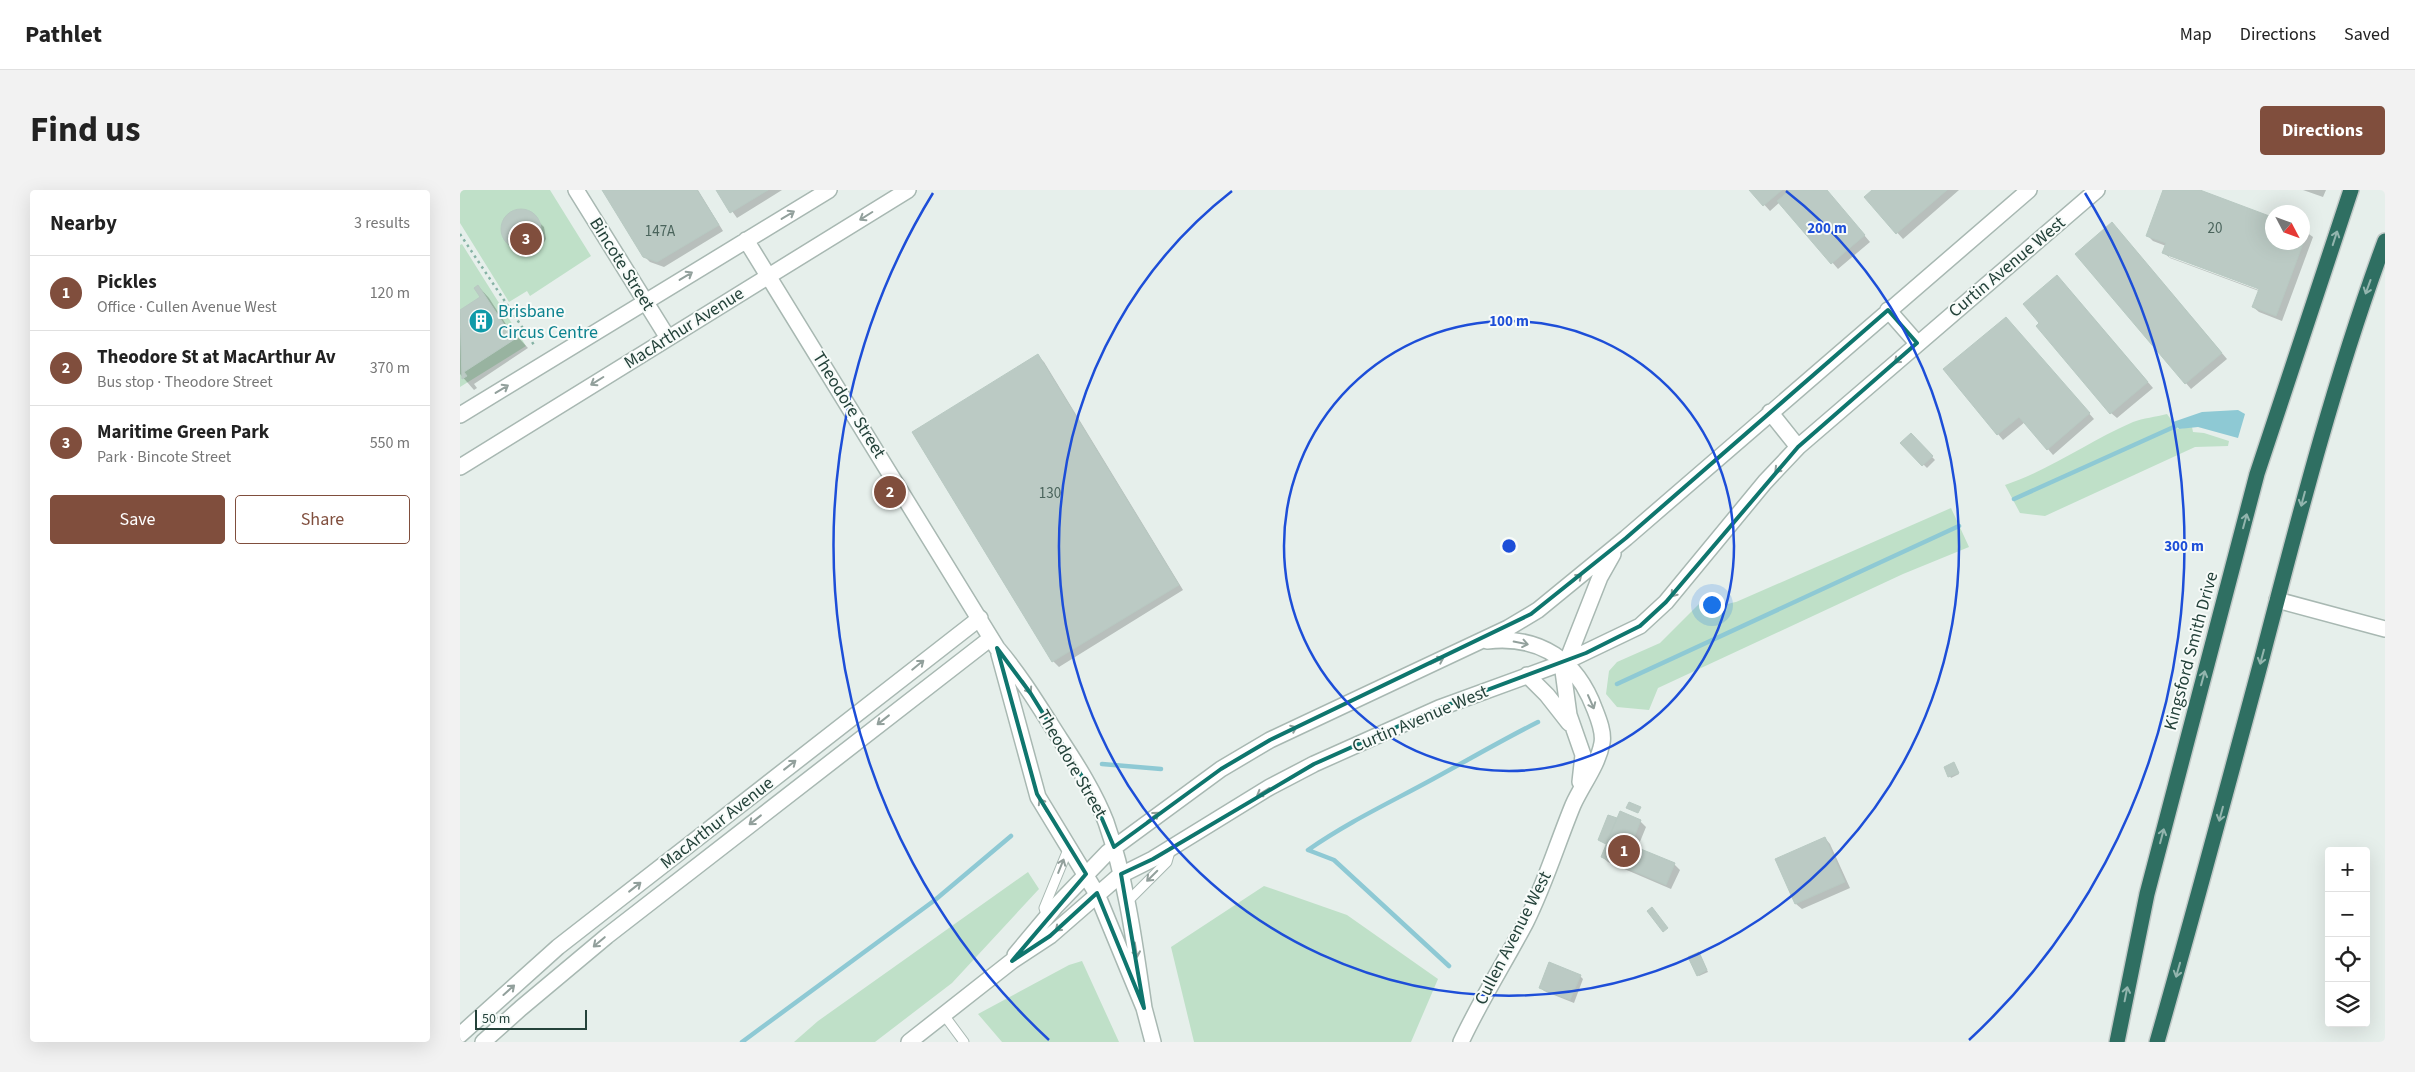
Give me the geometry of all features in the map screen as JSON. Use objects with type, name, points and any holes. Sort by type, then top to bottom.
[{"type":"highway","name":"Kingsford Smith Drive","points":[[2117,1042],[2147,894],[2254,484],[2351,190]]},
{"type":"highway","points":[[2157,1042],[2223,807],[2316,452],[2340,370],[2385,241]]},
{"type":"street","name":"Bincote Street","points":[[576,190],[668,338]]},
{"type":"street","points":[[460,415],[829,190]]},
{"type":"street","name":"MacArthur Avenue","points":[[460,466],[908,190]]},
{"type":"street","name":"Curtin Avenue West","points":[[1012,961],[1027,939],[1086,874],[1114,847],[1186,793],[1258,746],[1473,644],[1531,614],[1626,538],[2029,190]]},
{"type":"street","name":"Curtin Avenue West","points":[[909,1042],[1012,961],[1050,936],[1121,874],[1145,864],[1270,787],[1314,764],[1439,708],[1565,662],[1614,640],[1648,621],[1666,602],[1765,482],[1798,447],[2097,190]]},
{"type":"street","name":"Theodore Street","points":[[746,240],[994,643],[1031,694],[1088,786],[1105,820],[1121,874],[1144,1008],[1153,1042]]},
{"type":"street","points":[[1888,310],[1917,343]]},
{"type":"street","points":[[1770,412],[1798,447]]},
{"type":"street","name":"Cullen Avenue West","points":[[1573,805],[1583,761],[1564,688],[1563,674],[1565,662],[1581,629],[1604,568],[1626,538]]},
{"type":"street","points":[[2277,600],[2385,629]]},
{"type":"street","name":"MacArthur Avenue","points":[[460,1034],[558,947],[980,618]]},
{"type":"street","name":"Cullen Avenue West","points":[[1461,1042],[1530,913],[1573,805],[1597,758],[1603,740],[1599,720],[1587,692],[1577,674],[1565,662],[1544,650],[1524,642],[1495,640],[1473,644]]},
{"type":"street","name":"Theodore Street","points":[[994,643],[1037,794],[1097,894],[1144,1008]]},
{"type":"street","name":"MacArthur Avenue","points":[[483,1042],[607,936],[994,643]]},
{"type":"street","points":[[1527,675],[1563,714],[1576,738]]},
{"type":"lane","points":[[1047,918],[1044,908],[1069,846]]},
{"type":"lane","points":[[1127,902],[1167,862],[1171,848]]},
{"type":"lane","points":[[944,1015],[964,1042]]},
{"type":"path","points":[[460,234],[534,345]]},
{"type":"highlighted area","points":[[1888,310],[1917,343],[1798,447],[1666,602],[1640,626],[1586,653],[1439,708],[1314,764],[1153,859],[1121,874],[1144,1008],[1097,893],[1050,936],[1012,961],[1086,874],[1037,794],[997,648],[1031,694],[1088,786],[1114,847],[1221,769],[1270,740],[1531,614],[1626,538]]},
{"type":"green space","points":[[460,190],[550,190],[591,256],[530,296],[527,291],[509,302],[460,223]]},
{"type":"green space","points":[[462,244],[526,346],[460,387],[460,245]]},
{"type":"green space","points":[[2167,414],[2178,429],[2192,427],[2193,432],[2204,433],[2229,441],[2228,446],[2195,447],[2045,516],[2020,513],[2005,485],[2038,472],[2133,422]]},
{"type":"green space","points":[[1951,508],[1969,547],[1903,574],[1658,688],[1649,710],[1617,707],[1606,694],[1609,671],[1617,662],[1660,643],[1701,602],[1713,607],[1736,602]]},
{"type":"green space","points":[[1028,872],[1039,889],[952,983],[875,1042],[794,1042],[818,1021]]},
{"type":"green space","points":[[1264,886],[1347,915],[1438,979],[1411,1042],[1194,1042],[1171,947]]},
{"type":"green space","points":[[1082,961],[1119,1042],[1002,1042],[978,1014],[1069,965]]},
{"type":"water","points":[[2238,410],[2245,414],[2238,438],[2198,427],[2179,429],[2173,422],[2202,412]]},
{"type":"building","points":[[602,190],[697,190],[719,225],[657,262],[643,257]]},
{"type":"building","points":[[716,190],[768,190],[730,213]]},
{"type":"building","points":[[1749,190],[1782,190],[1763,206]]},
{"type":"building","points":[[1790,190],[1827,190],[1865,235],[1831,264],[1777,201]]},
{"type":"building","points":[[1872,190],[1947,190],[1896,234],[1864,197]]},
{"type":"building","points":[[2163,190],[2200,190],[2265,214],[2265,250],[2301,250],[2276,316],[2252,307],[2259,289],[2162,253],[2166,243],[2146,236]]},
{"type":"building","points":[[517,209],[525,209],[532,212],[538,218],[541,229],[538,240],[532,246],[525,249],[517,249],[510,246],[504,240],[501,233],[501,225],[504,218],[510,212]]},
{"type":"building","points":[[2112,222],[2222,353],[2185,384],[2075,254]]},
{"type":"building","points":[[2057,275],[2148,382],[2110,414],[2036,326],[2039,323],[2023,304]]},
{"type":"building","name":"Brisbane Circus Centre","points":[[478,285],[511,335],[515,332],[518,337],[464,372],[467,376],[462,379],[460,310],[480,297],[474,288]]},
{"type":"building","points":[[2006,317],[2090,413],[2047,450],[2019,417],[1997,435],[1943,369]]},
{"type":"building","points":[[1038,354],[1179,585],[1052,662],[912,432]]},
{"type":"building","points":[[1911,433],[1933,456],[1922,466],[1900,443]]},
{"type":"building","points":[[1954,762],[1959,773],[1948,777],[1944,767]]},
{"type":"building","points":[[1629,802],[1641,807],[1638,813],[1626,808]]},
{"type":"building","points":[[1620,811],[1641,820],[1631,845],[1675,863],[1666,885],[1601,857]]},
{"type":"building","points":[[1608,815],[1617,818],[1606,844],[1598,840]]},
{"type":"building","points":[[1825,837],[1845,882],[1795,904],[1775,859]]},
{"type":"building","points":[[1652,907],[1668,928],[1663,932],[1647,911]]},
{"type":"building","points":[[1699,952],[1707,970],[1697,976],[1688,957]]},
{"type":"building","points":[[1549,962],[1581,975],[1570,1000],[1539,988]]},
{"type":"waterway","points":[[2014,499],[2176,426]]},
{"type":"waterway","points":[[1617,684],[1959,526]]},
{"type":"waterway","points":[[1308,850],[1354,821],[1538,722]]},
{"type":"waterway","points":[[1102,764],[1161,769]]},
{"type":"waterway","points":[[742,1042],[935,900],[1011,836]]},
{"type":"waterway","points":[[1308,850],[1334,860],[1449,966]]},
{"type":"place","name":"Maritime Green Park","points":[[526,239]]},
{"type":"place","name":"Brisbane Circus Centre","points":[[481,321]]},
{"type":"place","name":"Theodore St at MacArthur Av","points":[[890,492]]},
{"type":"place","name":"Pickles","points":[[1624,851]]}]
